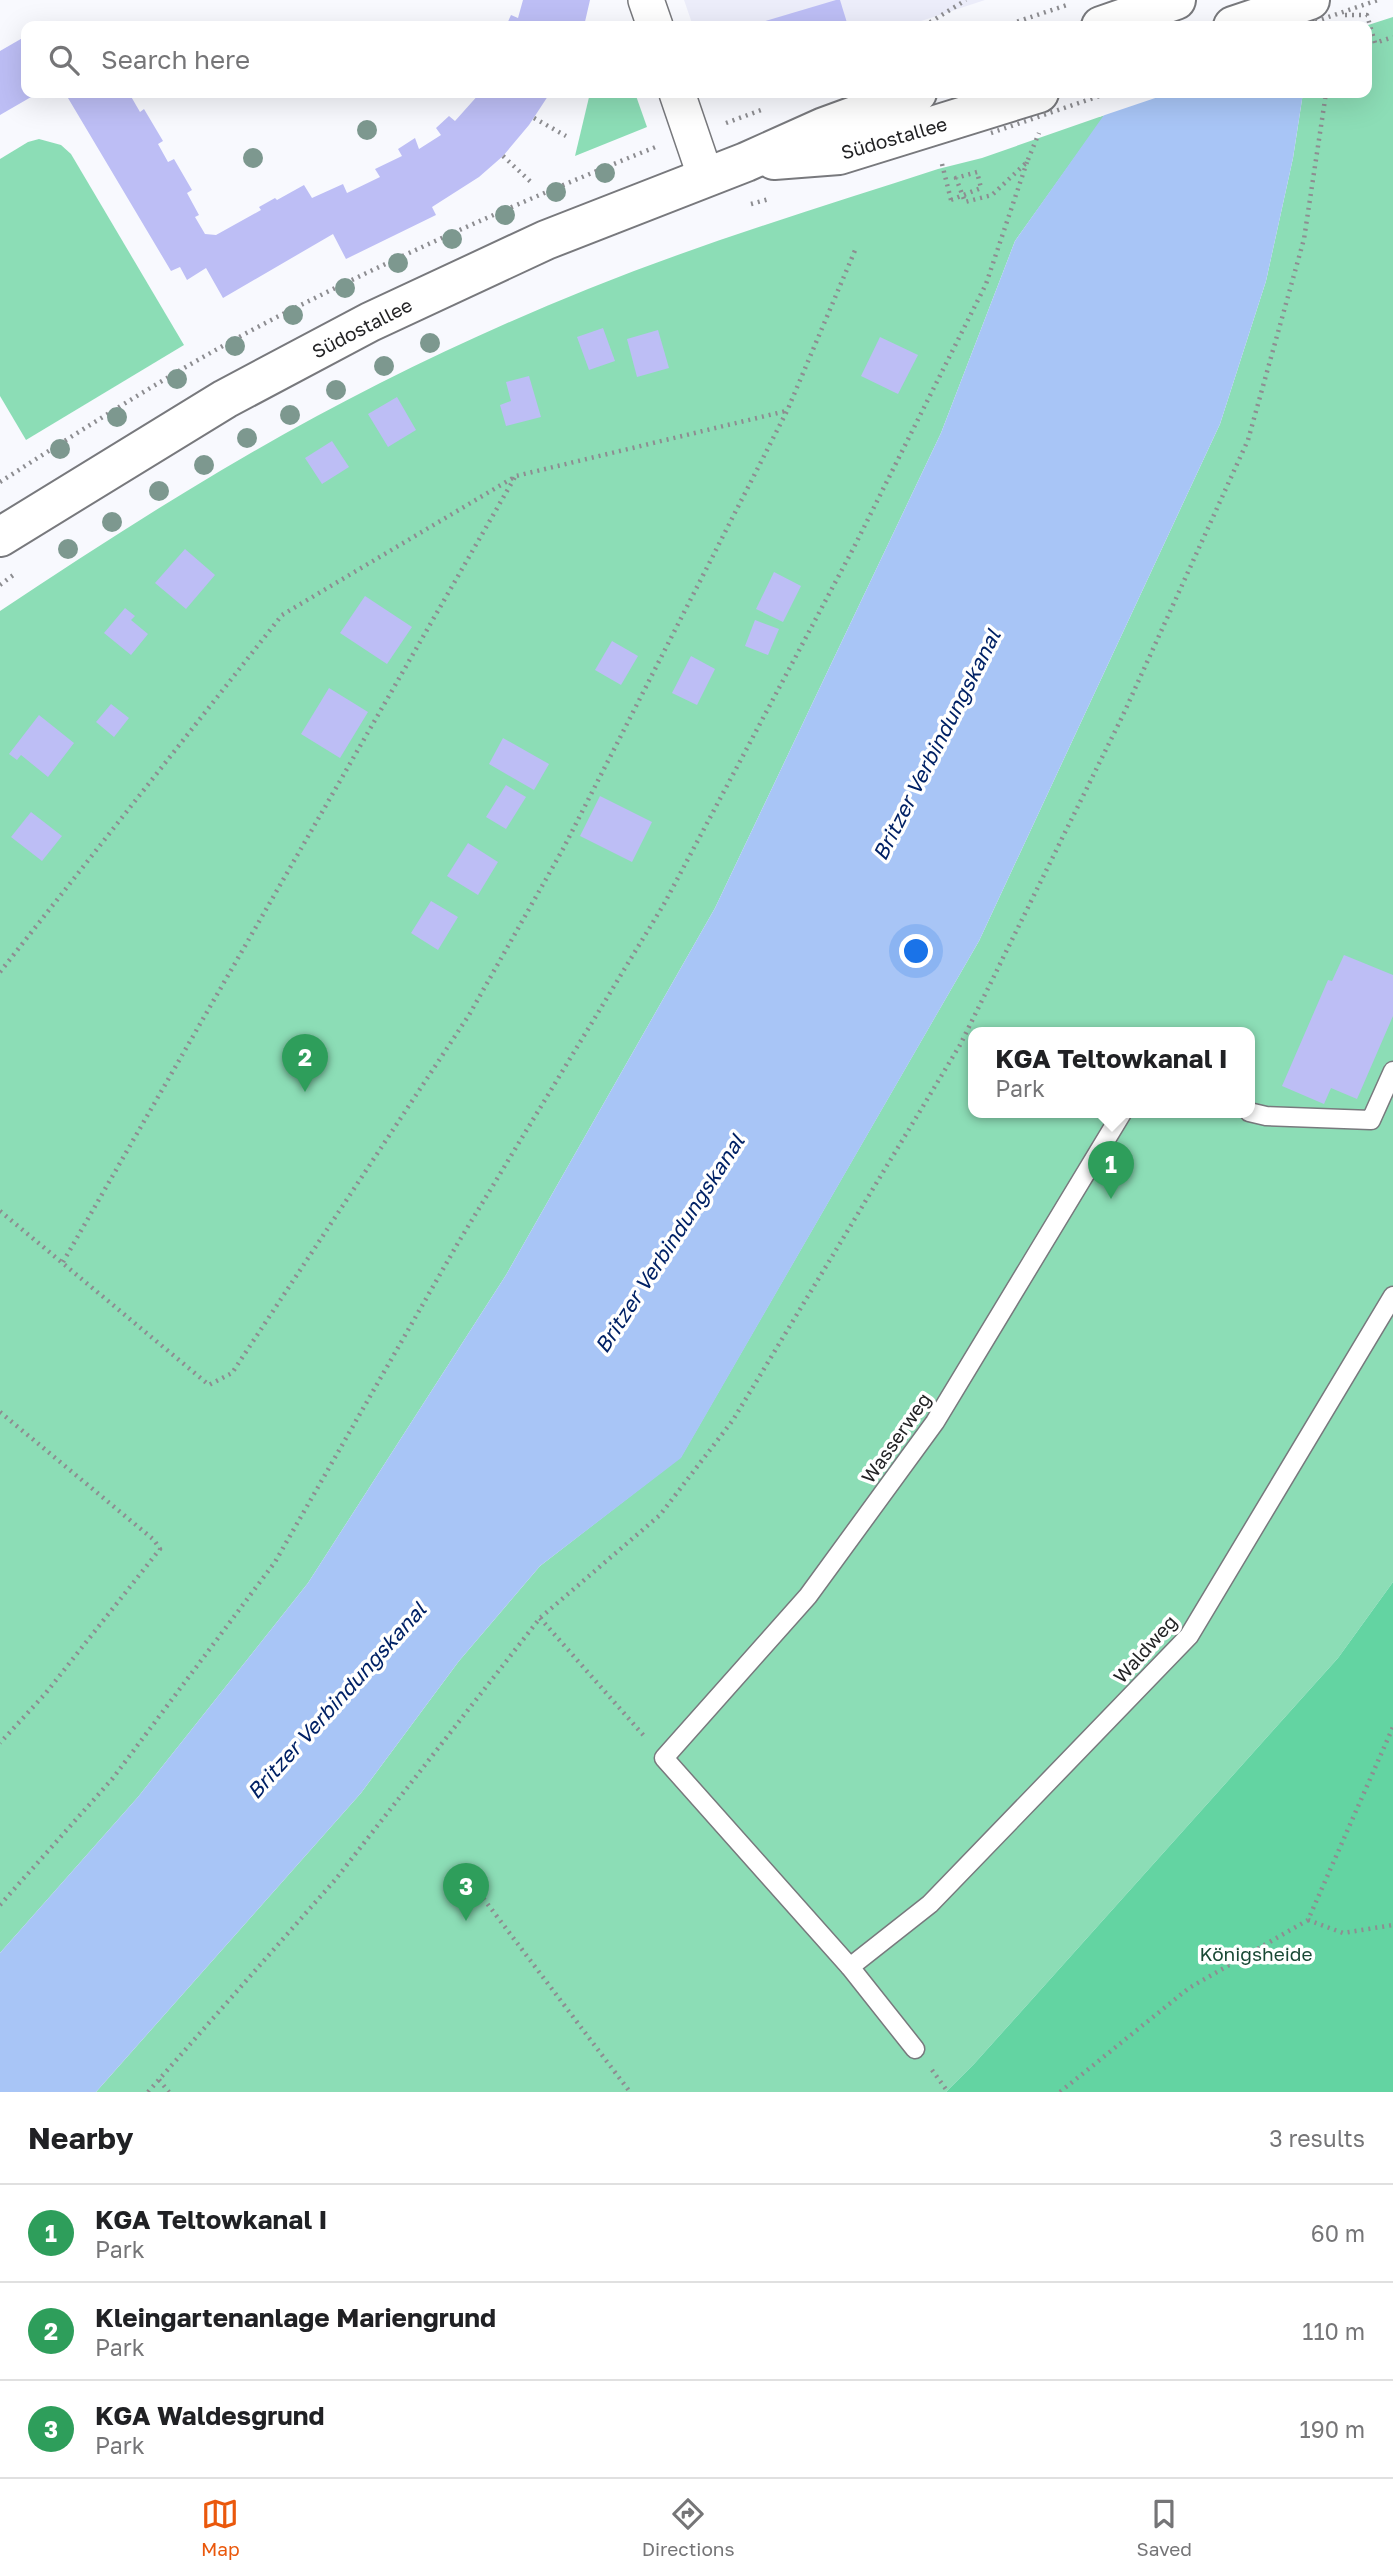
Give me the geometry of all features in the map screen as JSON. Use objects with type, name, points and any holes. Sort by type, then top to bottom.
[{"type":"main road","points":[[1115,21],[1176,0]]},
{"type":"main road","points":[[1248,21],[1310,0]]},
{"type":"main road","name":"Südostallee","points":[[0,537],[225,399],[370,322],[546,240],[746,162],[824,127],[903,98]]},
{"type":"main road","name":"Südostallee","points":[[746,162],[839,155],[990,125],[1044,99]]},
{"type":"street","points":[[646,0],[653,21]]},
{"type":"street","points":[[679,98],[706,178]]},
{"type":"lane","points":[[1255,1113],[1371,1121],[1391,1083]]},
{"type":"lane","name":"Wasserweg","points":[[664,1758],[808,1596],[935,1422],[1119,1118]]},
{"type":"lane","name":"Waldweg","points":[[850,1967],[930,1904],[1189,1636],[1393,1296]]},
{"type":"lane","points":[[664,1758],[850,1967],[915,2049]]},
{"type":"path","points":[[932,21],[966,0]]},
{"type":"path","points":[[1020,21],[1082,0]]},
{"type":"path","points":[[1317,21],[1378,0]]},
{"type":"path","points":[[1345,15],[1367,15],[1369,21]]},
{"type":"path","points":[[1372,32],[1375,43],[1393,37]]},
{"type":"path","points":[[990,125],[1090,98]]},
{"type":"path","points":[[969,1027],[1123,715],[1248,440],[1304,239],[1325,98]]},
{"type":"path","points":[[0,1905],[113,1778],[275,1562],[458,1243],[664,904],[853,549],[986,284],[1027,162],[1044,99]]},
{"type":"path","points":[[534,118],[566,136]]},
{"type":"path","points":[[503,156],[533,184]]},
{"type":"path","points":[[941,162],[951,200],[981,188],[977,172],[956,178],[965,202],[992,195],[1027,162]]},
{"type":"path","points":[[747,205],[771,198]]},
{"type":"path","points":[[0,1211],[209,1385],[232,1373],[469,1015],[562,849],[787,411],[856,248]]},
{"type":"path","points":[[0,972],[282,615],[516,476],[787,411]]},
{"type":"path","points":[[0,482],[28,464]]},
{"type":"path","points":[[63,1262],[516,476]]},
{"type":"path","points":[[0,585],[20,571]]},
{"type":"path","points":[[148,2092],[335,1880],[540,1618],[660,1515],[733,1420],[968,1029]]},
{"type":"path","points":[[0,1412],[154,1540],[160,1549],[45,1694],[0,1743]]},
{"type":"path","points":[[540,1618],[664,1758]]},
{"type":"path","points":[[1060,2092],[1189,1988],[1308,1920],[1393,1727]]},
{"type":"path","points":[[458,1865],[630,2092]]},
{"type":"path","points":[[1308,1920],[1343,1933],[1393,1925]]},
{"type":"path","points":[[159,2080],[169,2092]]},
{"type":"shaded area","points":[[684,0],[985,0],[921,21],[691,21]]},
{"type":"green space","points":[[1393,17],[1393,1582],[1338,1658],[946,2092],[96,2092],[361,1793],[459,1661],[540,1566],[681,1457],[979,941],[1220,424],[1266,281],[1293,158],[1302,98],[1372,98],[1372,24]]},
{"type":"green space","points":[[589,98],[637,98],[647,127],[575,156]]},
{"type":"green space","points":[[1105,115],[1015,241],[941,433],[715,908],[506,1275],[308,1583],[138,1797],[0,1953],[0,611],[235,462],[383,382],[485,333],[674,256],[938,169],[982,158]]},
{"type":"green space","points":[[39,139],[61,145],[71,154],[184,345],[26,440],[0,396],[0,159],[28,142]]},
{"type":"green space","name":"Königsheide","points":[[1393,1582],[1393,2092],[946,2092],[1338,1658]]},
{"type":"water","name":"Britzer Verbindungskanal","points":[[1110,98],[1302,98],[1293,158],[1266,281],[1220,424],[979,941],[681,1458],[540,1566],[459,1661],[361,1793],[96,2092],[0,2092],[0,1953],[138,1797],[308,1583],[506,1275],[715,908],[941,433],[1015,241],[1104,115]]},
{"type":"pier","points":[[1142,0],[1324,0],[1319,21],[1135,21]]},
{"type":"pier","points":[[1107,98],[1155,98],[1099,117]]},
{"type":"building","points":[[523,0],[590,0],[585,21],[508,21],[511,15],[518,18]]},
{"type":"building","points":[[840,0],[846,21],[766,21]]},
{"type":"building","points":[[21,39],[21,98],[29,98],[0,115],[0,51]]},
{"type":"building","points":[[68,98],[132,98],[140,112],[144,109],[163,141],[158,144],[168,162],[174,159],[192,190],[187,193],[199,215],[195,217],[205,234],[216,235],[261,210],[259,207],[304,185],[312,198],[343,184],[347,193],[380,177],[375,169],[402,156],[398,149],[415,138],[419,149],[441,135],[436,128],[449,116],[455,121],[476,98],[547,98],[529,125],[503,156],[479,177],[432,207],[436,215],[346,259],[333,234],[223,298],[206,268],[187,280],[180,267],[171,271]]},
{"type":"building","points":[[603,328],[615,361],[589,370],[577,337]]},
{"type":"building","points":[[658,330],[669,368],[637,377],[627,339]]},
{"type":"building","points":[[880,337],[918,355],[898,394],[861,376]]},
{"type":"building","points":[[529,376],[541,417],[506,426],[500,405],[511,401],[506,382]]},
{"type":"building","points":[[397,397],[416,430],[388,447],[368,414]]},
{"type":"building","points":[[332,441],[349,467],[322,484],[305,458]]},
{"type":"building","points":[[185,549],[215,575],[186,609],[155,583]]},
{"type":"building","points":[[774,572],[801,586],[783,622],[756,609]]},
{"type":"building","points":[[365,596],[412,627],[387,664],[340,633]]},
{"type":"building","points":[[125,608],[135,616],[131,620],[148,634],[131,655],[104,633]]},
{"type":"building","points":[[755,620],[779,629],[768,655],[745,646]]},
{"type":"building","points":[[612,641],[638,656],[621,685],[595,670]]},
{"type":"building","points":[[691,656],[715,669],[697,705],[672,693]]},
{"type":"building","points":[[329,688],[368,712],[340,758],[301,734]]},
{"type":"building","points":[[111,704],[129,718],[114,737],[96,722]]},
{"type":"building","points":[[39,715],[74,743],[48,777],[21,755],[17,760],[9,754]]},
{"type":"building","points":[[503,738],[549,764],[534,790],[489,764]]},
{"type":"building","points":[[506,785],[526,797],[506,829],[486,817]]},
{"type":"building","points":[[600,796],[652,822],[632,862],[580,836]]},
{"type":"building","points":[[31,812],[62,836],[42,861],[11,837]]},
{"type":"building","points":[[468,843],[498,862],[478,895],[447,876]]},
{"type":"building","points":[[431,901],[458,917],[438,950],[411,933]]},
{"type":"building","points":[[1344,955],[1393,975],[1393,1016],[1357,1099],[1331,1088],[1324,1104],[1282,1086],[1328,980],[1332,981]]},
{"type":"place","name":"Kleingartenanlage Mariengrund","points":[[305,1092]]},
{"type":"place","name":"KGA Teltowkanal I","points":[[1111,1199]]},
{"type":"place","name":"KGA Waldesgrund","points":[[466,1921]]}]
